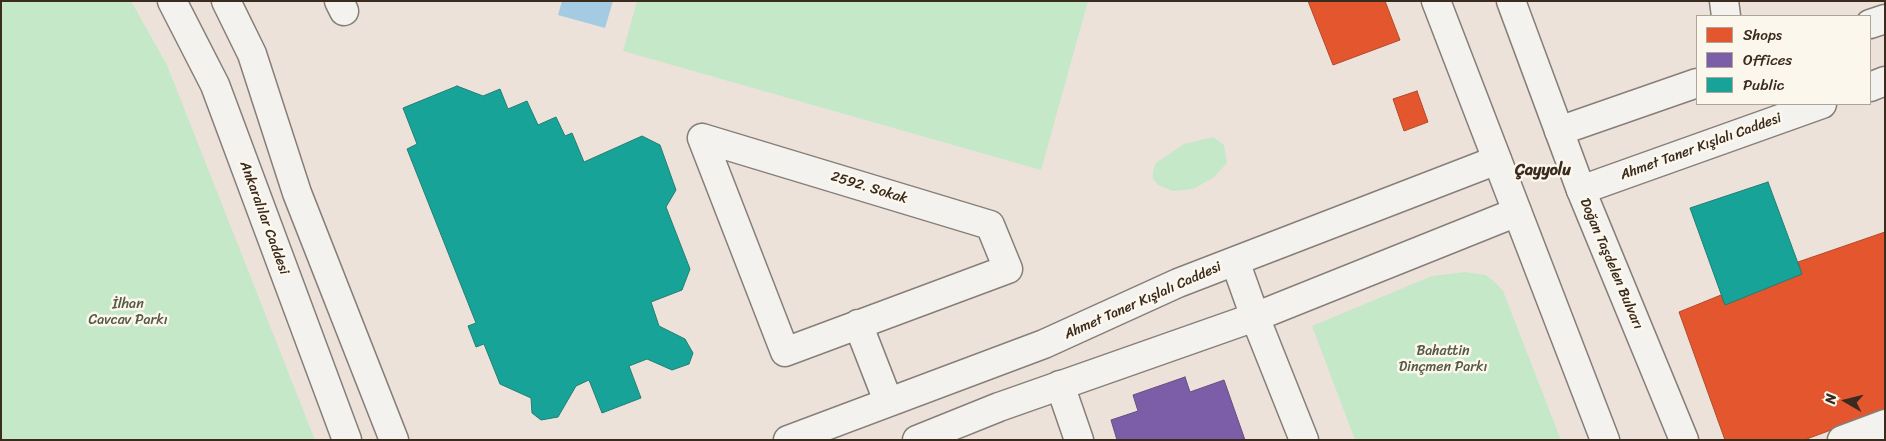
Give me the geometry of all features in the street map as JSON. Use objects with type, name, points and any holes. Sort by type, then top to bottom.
[{"type":"street","name":"Ankaralılar Caddesi","points":[[172,1],[214,85],[347,440]]},
{"type":"street","points":[[226,1],[252,54],[297,193],[394,440]]},
{"type":"street","points":[[1436,1],[1604,440]]},
{"type":"street","name":"Doğan Taşdelen Bulvarı","points":[[1510,1],[1581,190],[1684,440]]},
{"type":"street","points":[[1724,1],[1726,15]]},
{"type":"street","points":[[1871,24],[1885,19]]},
{"type":"street","points":[[1871,87],[1885,81]]},
{"type":"street","points":[[1559,131],[1696,83]]},
{"type":"street","name":"Ahmet Taner Kışlalı Caddesi","points":[[1581,190],[1819,105]]},
{"type":"street","name":"2592. Sokak","points":[[702,138],[990,225],[1008,269],[858,324],[785,352],[702,138]]},
{"type":"street","name":"Ahmet Taner Kışlalı Caddesi","points":[[788,440],[1044,344],[1178,283],[1497,160]]},
{"type":"street","points":[[917,440],[1060,385],[1255,317],[1517,212]]},
{"type":"street","points":[[1235,261],[1304,440]]},
{"type":"street","points":[[858,324],[888,401]]},
{"type":"street","points":[[1044,344],[1079,440]]},
{"type":"street","points":[[1842,440],[1885,424]]},
{"type":"green space","name":"İlhan Cavcav Parkı","points":[[1,1],[131,1],[167,65],[315,440],[1,440]]},
{"type":"green space","points":[[637,1],[1088,1],[1041,170],[623,51]]},
{"type":"green space","points":[[1213,137],[1224,145],[1227,163],[1213,178],[1193,189],[1173,191],[1158,185],[1153,179],[1156,163],[1184,144]]},
{"type":"green space","name":"Bahattin Dinçmen Parkı","points":[[1465,272],[1485,275],[1493,280],[1503,291],[1561,440],[1355,440],[1312,326],[1432,276]]},
{"type":"water","points":[[562,1],[613,1],[605,28],[558,15]]},
{"type":"building: Shops","points":[[1308,1],[1385,1],[1400,40],[1333,65]]},
{"type":"building: Shops","points":[[1417,91],[1428,122],[1404,131],[1393,99]]},
{"type":"building: Shops","points":[[1885,232],[1885,410],[1804,440],[1725,440],[1679,312],[1721,295],[1725,305],[1802,274],[1798,262]]},
{"type":"building: Offices","points":[[1185,377],[1190,392],[1224,380],[1245,440],[1117,440],[1111,420],[1138,411],[1133,395]]},
{"type":"building: Public","points":[[457,86],[483,96],[500,89],[508,109],[527,101],[538,125],[556,117],[565,136],[572,133],[584,162],[642,136],[660,145],[676,190],[666,207],[690,269],[682,290],[651,302],[659,326],[685,339],[693,353],[689,364],[672,370],[647,359],[629,366],[641,398],[602,413],[589,380],[576,386],[558,417],[541,420],[532,413],[531,398],[500,384],[484,344],[476,347],[468,326],[476,323],[407,149],[417,144],[403,108]]},
{"type":"building: Public","points":[[1768,182],[1802,274],[1725,305],[1690,208]]},
{"type":"district","name":"Çayyolu","points":[[1543,171]]}]
